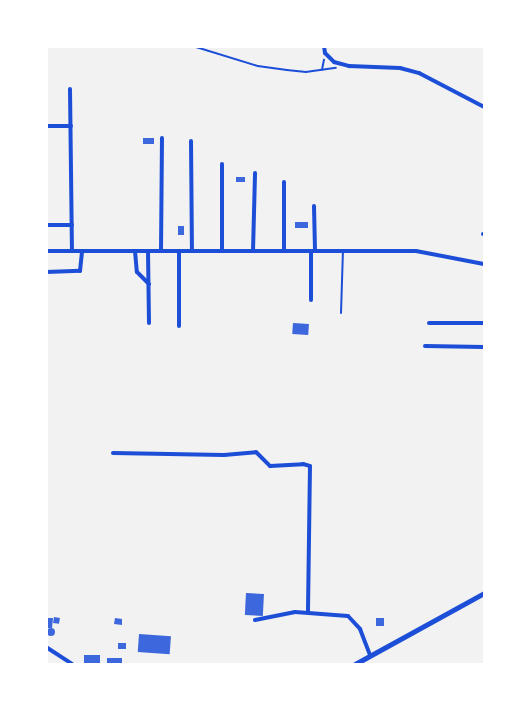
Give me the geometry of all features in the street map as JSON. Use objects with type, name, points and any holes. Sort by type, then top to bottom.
[{"type":"street","points":[[324,46],[325,53],[334,62],[349,66],[384,65],[419,73],[484,107]]},
{"type":"street","points":[[70,89],[72,251]]},
{"type":"street","points":[[46,126],[71,126]]},
{"type":"street","points":[[161,251],[162,138]]},
{"type":"street","points":[[191,141],[192,251]]},
{"type":"street","points":[[222,165],[222,251]]},
{"type":"street","points":[[253,251],[255,173]]},
{"type":"street","points":[[284,182],[285,251]]},
{"type":"street","points":[[311,300],[314,206]]},
{"type":"street","points":[[46,225],[72,225]]},
{"type":"street","points":[[46,251],[430,252],[484,264]]},
{"type":"street","points":[[46,272],[80,271],[82,251]]},
{"type":"street","points":[[135,251],[137,272],[149,284]]},
{"type":"street","points":[[148,251],[149,323]]},
{"type":"street","points":[[179,251],[179,326]]},
{"type":"street","points":[[429,323],[484,323]]},
{"type":"street","points":[[425,346],[484,347]]},
{"type":"street","points":[[113,453],[224,455],[256,452],[270,466],[303,464],[310,466],[308,612]]},
{"type":"street","points":[[355,664],[484,593]]},
{"type":"street","points":[[255,620],[279,613],[308,612],[342,615],[352,619],[370,655]]},
{"type":"street","points":[[46,647],[72,664]]},
{"type":"lane","points":[[341,313],[344,250]]},
{"type":"path","points":[[193,46],[258,66],[306,72],[349,66]]},
{"type":"path","points":[[322,71],[325,53]]},
{"type":"building","points":[[143,138],[154,138],[154,144],[143,144]]},
{"type":"building","points":[[236,177],[245,177],[245,182],[236,182]]},
{"type":"building","points":[[295,222],[308,222],[308,228],[295,228]]},
{"type":"building","points":[[178,226],[184,226],[184,235],[178,235]]},
{"type":"building","points":[[293,323],[309,324],[308,335],[292,334]]},
{"type":"building","points":[[246,593],[264,594],[263,616],[245,615]]},
{"type":"building","points":[[54,617],[60,618],[59,624],[53,623]]},
{"type":"building","points":[[46,618],[53,618],[52,628],[46,628]]},
{"type":"building","points":[[115,618],[122,619],[122,625],[114,624]]},
{"type":"building","points":[[376,618],[384,618],[384,626],[376,626]]},
{"type":"building","points":[[51,628],[55,632],[51,636],[47,632]]},
{"type":"building","points":[[139,634],[171,636],[170,654],[138,652]]},
{"type":"building","points":[[118,643],[126,643],[126,649],[118,649]]},
{"type":"building","points":[[84,655],[100,655],[100,664],[84,664]]},
{"type":"building","points":[[107,658],[122,658],[122,664],[107,664]]}]
